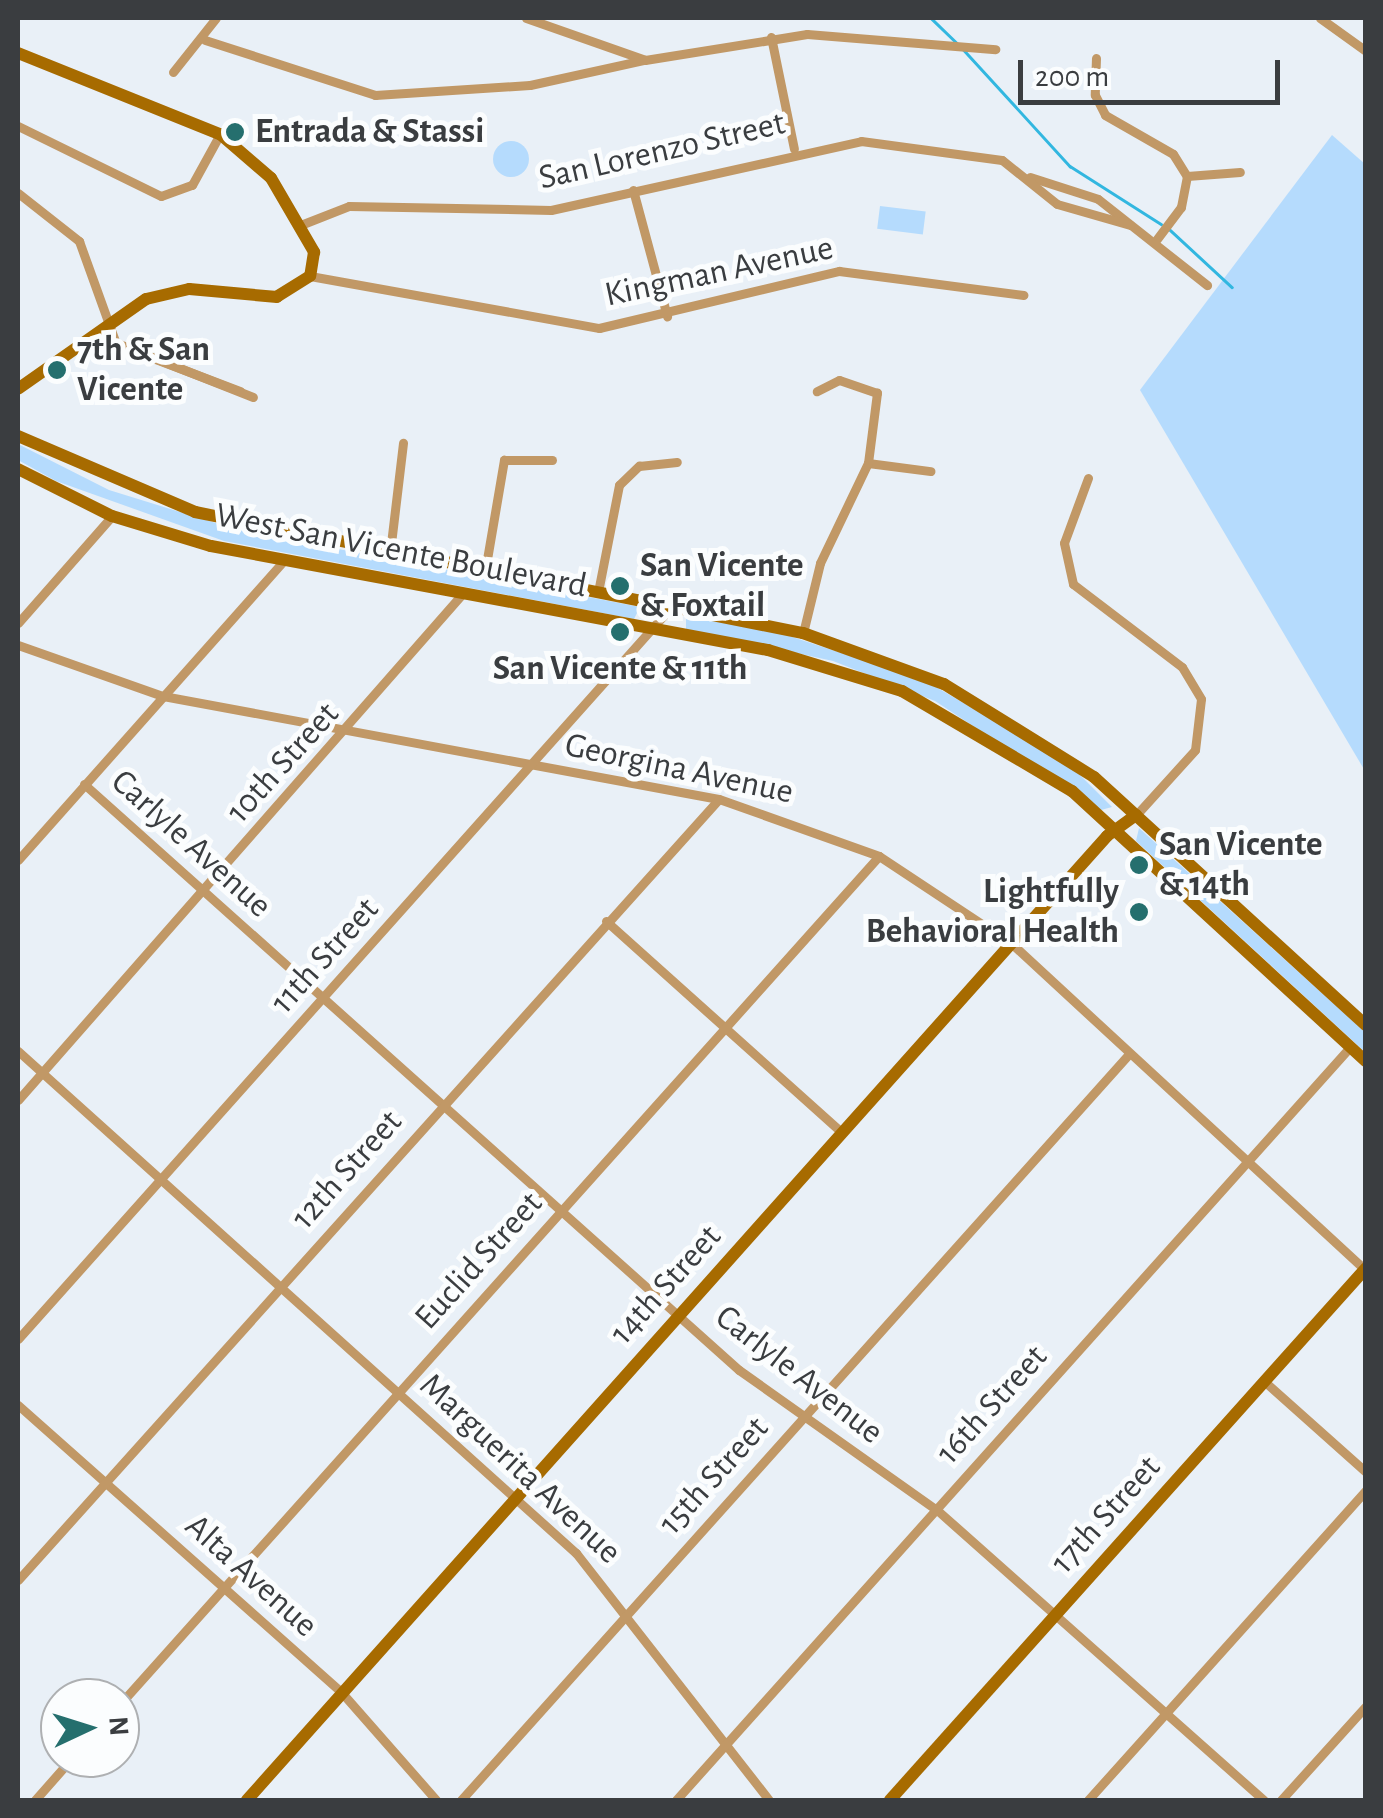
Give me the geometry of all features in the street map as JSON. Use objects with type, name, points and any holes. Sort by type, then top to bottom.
[{"type":"main road","points":[[18,53],[220,134],[271,178],[303,224],[314,252],[310,276],[277,297],[168,292],[107,322],[18,390]]},
{"type":"main road","points":[[18,436],[195,512],[804,632],[982,703],[1136,815],[1366,1024]]},
{"type":"main road","name":"West San Vicente Boulevard","points":[[18,469],[112,516],[283,561],[815,661],[902,692],[1015,752],[1117,829],[1366,1061]]},
{"type":"main road","name":"14th Street","points":[[247,1800],[1012,944],[1117,829],[1136,815]]},
{"type":"main road","name":"17th Street","points":[[890,1800],[1365,1269]]},
{"type":"street","points":[[173,72],[205,40],[216,18]]},
{"type":"street","points":[[526,18],[645,60]]},
{"type":"street","points":[[1320,18],[1366,51]]},
{"type":"street","points":[[205,40],[375,95],[530,85],[771,37],[996,50]]},
{"type":"street","points":[[771,37],[794,149]]},
{"type":"street","points":[[1096,58],[1094,95],[1105,115],[1174,154],[1186,176],[1181,208],[1157,239]]},
{"type":"street","points":[[18,126],[161,196],[192,186],[220,134]]},
{"type":"street","name":"San Lorenzo Street","points":[[303,224],[349,206],[551,210],[794,149],[861,141],[982,155],[1098,199],[1130,225]]},
{"type":"street","points":[[1186,176],[1240,172]]},
{"type":"street","name":"San Lorenzo Street","points":[[1030,176],[1057,204],[1130,225],[1157,239],[1207,285]]},
{"type":"street","points":[[633,190],[666,316]]},
{"type":"street","points":[[18,194],[79,241],[116,344],[253,397]]},
{"type":"street","name":"Kingman Avenue","points":[[310,276],[574,326],[666,316],[862,270],[1023,294]]},
{"type":"street","points":[[804,632],[820,563],[868,463],[877,393],[839,380],[817,391]]},
{"type":"street","points":[[390,552],[403,443]]},
{"type":"street","points":[[485,571],[504,460],[552,460]]},
{"type":"street","points":[[598,592],[620,485],[639,466],[677,462]]},
{"type":"street","points":[[868,463],[930,472]]},
{"type":"street","points":[[1088,478],[1064,543],[1073,584],[1182,667],[1201,699],[1195,750],[1136,815]]},
{"type":"street","points":[[18,622],[112,516]]},
{"type":"street","points":[[18,860],[283,561]]},
{"type":"street","name":"10th Street","points":[[18,1100],[349,732],[463,593]]},
{"type":"street","name":"11th Street","points":[[18,1338],[671,607]]},
{"type":"street","name":"Georgina Avenue","points":[[18,645],[164,696],[719,799],[879,856],[1012,944],[1365,1269]]},
{"type":"street","name":"Carlyle Avenue","points":[[84,784],[559,1213],[801,1420],[936,1510],[1059,1613],[1264,1800]]},
{"type":"street","name":"12th Street","points":[[18,1580],[719,799]]},
{"type":"street","name":"Euclid Street","points":[[140,1681],[879,856]]},
{"type":"street","points":[[606,921],[842,1133]]},
{"type":"street","name":"16th Street","points":[[676,1800],[1350,1046]]},
{"type":"street","name":"Marguerita Avenue","points":[[18,1051],[518,1497],[628,1613],[724,1748],[769,1800]]},
{"type":"street","name":"15th Street","points":[[461,1800],[1129,1054]]},
{"type":"street","points":[[1265,1382],[1366,1472]]},
{"type":"street","name":"Alta Avenue","points":[[18,1404],[342,1694],[436,1800]]},
{"type":"street","points":[[1088,1800],[1366,1490]]},
{"type":"street","points":[[1282,1800],[1366,1706]]},
{"type":"street","points":[[34,1800],[54,1778]]},
{"type":"shaded area","points":[[1332,135],[1365,164],[1365,771],[1140,390]]},
{"type":"shaded area","points":[[511,141],[524,146],[529,159],[524,172],[511,177],[498,172],[493,159],[498,146]]},
{"type":"shaded area","points":[[880,206],[926,212],[923,234],[877,229]]},
{"type":"shaded area","points":[[18,444],[109,490],[235,529],[640,607],[634,619],[224,541],[56,481],[18,460]]},
{"type":"shaded area","points":[[686,616],[771,630],[924,680],[1070,765],[1112,807],[1101,810],[935,701],[833,661],[686,629]]},
{"type":"shaded area","points":[[1139,828],[1365,1032],[1365,1052],[1136,841]]},
{"type":"waterway","points":[[931,18],[957,43]]},
{"type":"waterway","points":[[963,49],[1070,166],[1161,224]]},
{"type":"waterway","points":[[1168,228],[1232,287]]},
{"type":"place","name":"Entrada & Stassi","points":[[235,132]]},
{"type":"place","name":"7th & San Vicente","points":[[57,370]]},
{"type":"place","name":"San Vicente & Foxtail","points":[[620,586]]},
{"type":"place","name":"San Vicente & 11th","points":[[620,632]]},
{"type":"place","name":"San Vicente & 14th","points":[[1139,865]]},
{"type":"place","name":"Lightfully Behavioral Health","points":[[1139,912]]}]
